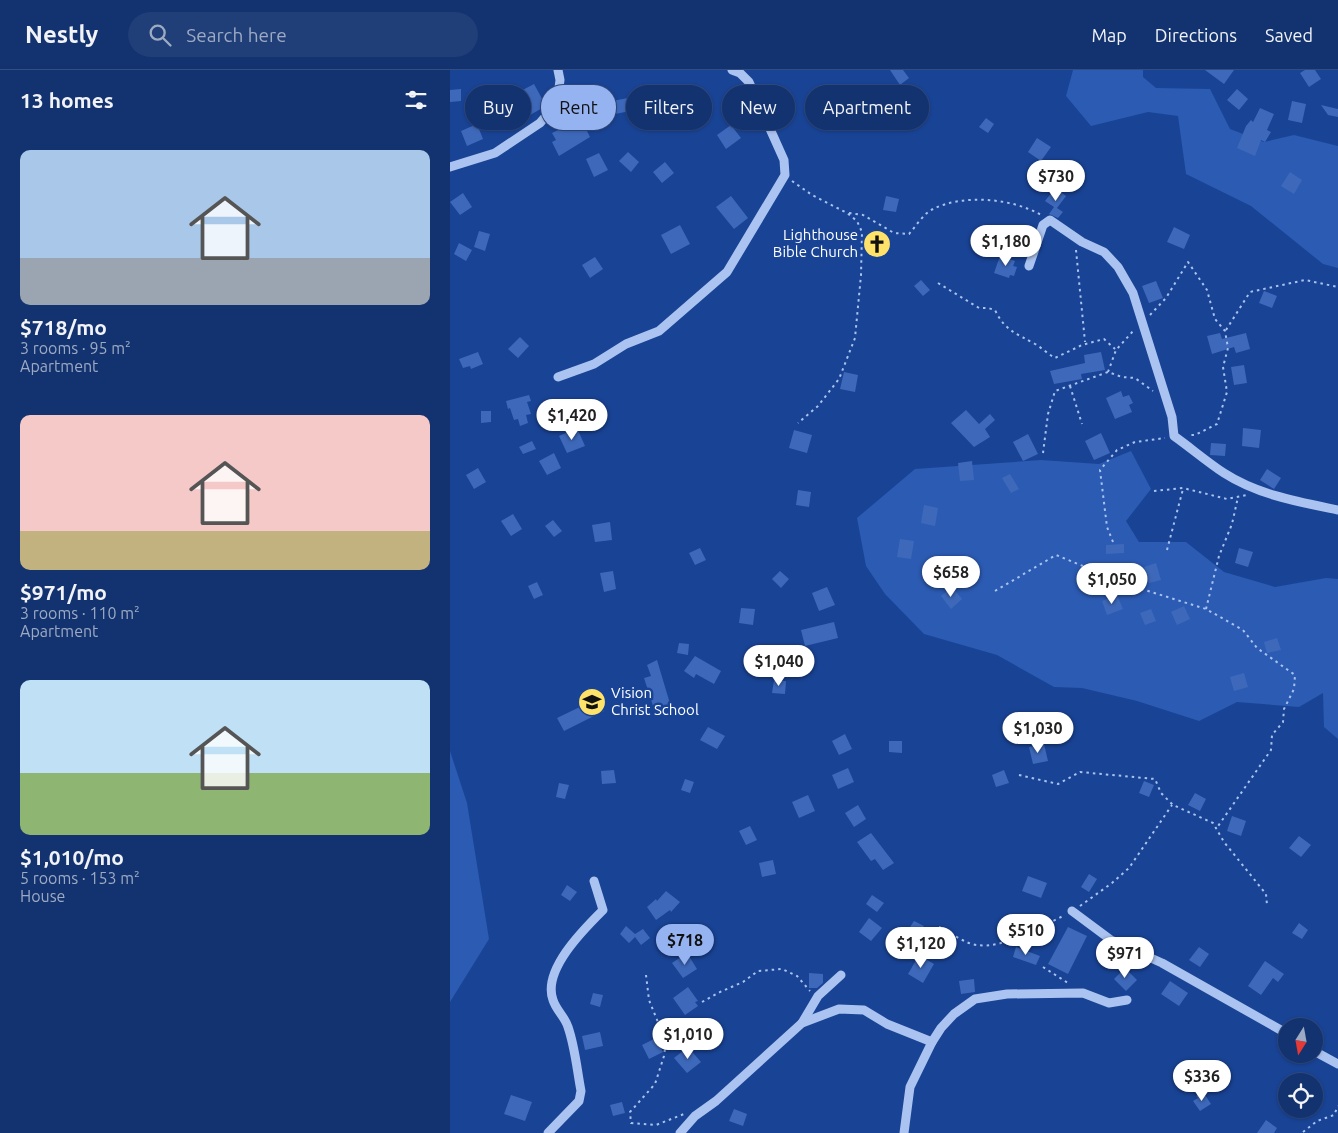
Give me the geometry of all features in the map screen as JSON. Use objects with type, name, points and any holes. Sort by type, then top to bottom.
[{"type":"street","points":[[450,167],[495,153],[540,123],[557,103],[560,80],[558,70]]},
{"type":"street","points":[[558,378],[594,364],[626,344],[659,331],[683,312],[727,272],[784,175],[784,160],[749,82],[740,73],[732,70]]},
{"type":"street","points":[[1029,266],[1043,225],[1050,220],[1104,252],[1118,268],[1133,293],[1172,417],[1174,436],[1225,474],[1276,496],[1338,510]]},
{"type":"street","points":[[548,1133],[579,1101],[581,1091],[568,1025],[552,999],[553,982],[558,963],[564,953],[604,910],[594,881]]},
{"type":"street","points":[[1072,911],[1111,940],[1162,963],[1278,1028]]},
{"type":"street","points":[[680,1133],[695,1116],[716,1101],[802,1024],[818,996],[841,975]]},
{"type":"street","points":[[904,1133],[910,1087],[932,1042],[941,1028],[954,1014],[975,999],[1007,994],[1083,993],[1110,1003],[1127,1000]]},
{"type":"street","points":[[802,1024],[839,1009],[864,1010],[887,1024],[932,1042]]},
{"type":"street","points":[[1323,1056],[1338,1064]]},
{"type":"path","points":[[784,175],[812,195],[847,212],[863,215],[894,233],[909,234],[931,209],[969,198],[1030,208],[1050,220]]},
{"type":"path","points":[[798,423],[818,406],[839,379],[855,338],[861,276],[862,232],[857,221],[847,212]]},
{"type":"path","points":[[1074,235],[1085,344]]},
{"type":"path","points":[[1108,372],[1116,350],[1130,333],[1166,298],[1188,262],[1207,290],[1215,319],[1225,331],[1228,348],[1223,367],[1227,392],[1217,424],[1195,435],[1135,442],[1117,450],[1100,470],[1107,527],[1113,542]]},
{"type":"path","points":[[1225,331],[1250,292],[1305,280],[1338,287]]},
{"type":"path","points":[[938,283],[979,308],[995,310],[1001,322],[1020,338],[1034,344],[1055,358],[1085,344],[1104,339],[1116,350]]},
{"type":"path","points":[[1043,453],[1048,414],[1055,391],[1108,372],[1122,377],[1135,378],[1165,399]]},
{"type":"path","points":[[1070,386],[1082,424]]},
{"type":"path","points":[[1154,491],[1183,488],[1227,499],[1247,496]]},
{"type":"path","points":[[1168,550],[1183,488]]},
{"type":"path","points":[[1206,609],[1219,556],[1232,524],[1238,497]]},
{"type":"path","points":[[996,590],[1056,556],[1082,564],[1132,586],[1206,609],[1243,630],[1257,648],[1295,675],[1294,689],[1284,709],[1282,722],[1272,735],[1271,750],[1216,829]]},
{"type":"path","points":[[1019,775],[1058,784],[1080,772],[1155,779],[1161,793],[1173,805],[1213,823],[1224,842],[1266,894],[1267,905]]},
{"type":"path","points":[[939,927],[975,946],[988,945],[1013,939],[1072,911],[1112,883],[1129,868],[1173,805]]},
{"type":"path","points":[[1043,967],[1083,993]]},
{"type":"path","points":[[702,1002],[743,982],[758,971],[782,969],[798,976],[806,989],[818,996]]},
{"type":"path","points":[[646,975],[649,1000],[666,1042],[664,1056],[655,1084],[630,1112],[631,1123],[656,1125],[686,1114]]},
{"type":"path","points":[[1303,1132],[1317,1121],[1334,1115],[1338,1106]]},
{"type":"shaded area","points":[[1073,70],[1143,70],[1143,77],[1156,88],[1210,89],[1230,129],[1264,142],[1294,135],[1338,146],[1338,268],[1323,264],[1251,206],[1186,174],[1178,116],[1148,112],[1091,126],[1066,96]]},
{"type":"shaded area","points":[[1131,451],[1151,489],[1126,521],[1139,542],[1186,542],[1224,572],[1275,587],[1326,578],[1338,579],[1338,739],[1324,727],[1323,693],[1299,707],[1237,702],[1199,721],[1137,701],[1082,688],[1054,687],[997,655],[924,634],[885,594],[866,566],[857,518],[915,469],[1041,460],[1099,464]]},
{"type":"shaded area","points":[[450,751],[467,803],[489,939],[450,1002]]},
{"type":"building","points":[[890,70],[903,70],[909,78],[900,85]]},
{"type":"building","points":[[1205,70],[1234,70],[1224,84]]},
{"type":"building","points":[[1305,70],[1315,70],[1321,79],[1309,87],[1300,73]]},
{"type":"building","points":[[534,84],[541,97],[541,109],[531,114],[531,86]]},
{"type":"building","points":[[461,89],[461,101],[450,102],[450,90]]},
{"type":"building","points":[[1237,89],[1248,99],[1239,110],[1227,100]]},
{"type":"building","points":[[626,98],[626,112],[616,114],[616,100]]},
{"type":"building","points":[[1292,101],[1306,104],[1302,123],[1288,120]]},
{"type":"building","points":[[1321,105],[1338,109],[1338,117],[1328,115]]},
{"type":"building","points":[[1260,108],[1274,114],[1267,130],[1271,132],[1265,142],[1261,140],[1255,156],[1237,148],[1246,126],[1251,120],[1253,122]]},
{"type":"building","points":[[986,118],[994,124],[988,133],[979,127]]},
{"type":"building","points":[[465,129],[479,130],[483,139],[467,146],[461,131]]},
{"type":"building","points":[[558,130],[586,130],[590,137],[559,156],[552,142],[556,140],[552,133]]},
{"type":"building","points":[[724,130],[735,130],[741,138],[726,149],[717,135]]},
{"type":"building","points":[[1037,138],[1051,147],[1041,161],[1028,152]]},
{"type":"building","points":[[628,152],[639,162],[631,172],[619,161]]},
{"type":"building","points":[[599,153],[608,170],[594,177],[586,159]]},
{"type":"building","points":[[665,162],[674,173],[662,183],[653,172]]},
{"type":"building","points":[[1290,172],[1302,180],[1294,194],[1281,186]]},
{"type":"building","points":[[1055,188],[1066,196],[1057,208],[1063,212],[1058,218],[1049,214],[1054,207],[1045,201]]},
{"type":"building","points":[[463,193],[472,207],[460,215],[450,202]]},
{"type":"building","points":[[731,196],[748,218],[734,229],[716,207]]},
{"type":"building","points":[[886,196],[899,199],[896,212],[883,210]]},
{"type":"building","points":[[680,225],[690,244],[671,254],[661,235]]},
{"type":"building","points":[[1174,227],[1190,235],[1184,249],[1167,242]]},
{"type":"building","points":[[479,231],[490,234],[485,251],[474,247]]},
{"type":"building","name":"Lighthouse Bible Church","points":[[874,235],[886,240],[881,253],[869,248]]},
{"type":"building","points":[[983,236],[996,243],[989,256],[975,249]]},
{"type":"building","points":[[459,243],[472,250],[466,261],[454,254]]},
{"type":"building","points":[[1000,256],[1015,261],[1013,266],[1017,267],[1014,276],[1010,275],[1009,278],[994,273]]},
{"type":"building","points":[[595,257],[603,269],[590,278],[582,265]]},
{"type":"building","points":[[921,280],[930,290],[923,296],[914,286]]},
{"type":"building","points":[[1156,281],[1163,298],[1149,303],[1142,286]]},
{"type":"building","points":[[1264,291],[1277,296],[1272,308],[1259,303]]},
{"type":"building","points":[[1220,333],[1222,339],[1246,333],[1250,349],[1236,353],[1234,347],[1212,354],[1207,336]]},
{"type":"building","points":[[520,337],[529,346],[518,358],[508,349]]},
{"type":"building","points":[[478,352],[483,364],[471,369],[470,366],[463,368],[459,359]]},
{"type":"building","points":[[1101,352],[1105,370],[1081,374],[1082,379],[1054,384],[1050,371],[1085,363],[1084,355]]},
{"type":"building","points":[[1244,365],[1247,383],[1234,385],[1231,367]]},
{"type":"building","points":[[844,372],[858,375],[855,392],[840,389]]},
{"type":"building","points":[[1121,391],[1123,397],[1129,395],[1133,403],[1129,405],[1132,412],[1115,419],[1106,398]]},
{"type":"building","points":[[529,395],[531,401],[527,402],[531,414],[526,415],[528,423],[520,426],[518,419],[514,420],[506,401]]},
{"type":"building","points":[[966,410],[979,424],[990,414],[995,420],[985,429],[990,437],[974,447],[951,423]]},
{"type":"building","points":[[481,411],[491,411],[491,422],[481,423]]},
{"type":"building","points":[[577,428],[585,446],[567,453],[559,436]]},
{"type":"building","points":[[1243,428],[1261,430],[1259,448],[1242,446]]},
{"type":"building","points":[[794,430],[812,435],[807,453],[789,448]]},
{"type":"building","points":[[1101,433],[1110,453],[1094,460],[1085,441]]},
{"type":"building","points":[[1028,434],[1038,454],[1023,461],[1013,442]]},
{"type":"building","points":[[532,441],[536,449],[523,454],[519,447]]},
{"type":"building","points":[[1211,443],[1226,444],[1225,456],[1210,455]]},
{"type":"building","points":[[554,453],[561,468],[547,475],[539,461]]},
{"type":"building","points":[[972,461],[974,480],[960,481],[958,463]]},
{"type":"building","points":[[478,468],[486,482],[474,489],[466,475]]},
{"type":"building","points":[[1267,469],[1281,478],[1274,489],[1260,480]]},
{"type":"building","points":[[1010,474],[1019,489],[1011,493],[1002,478]]},
{"type":"building","points":[[798,490],[811,492],[809,507],[796,505]]},
{"type":"building","points":[[924,505],[938,508],[935,526],[921,523]]},
{"type":"building","points":[[513,514],[522,529],[511,536],[501,521]]},
{"type":"building","points":[[553,520],[562,531],[554,537],[545,526]]},
{"type":"building","points":[[610,522],[612,540],[595,542],[592,525]]},
{"type":"building","points":[[900,539],[914,541],[911,559],[897,557]]},
{"type":"building","points":[[1124,544],[1124,553],[1106,554],[1106,545]]},
{"type":"building","points":[[700,548],[706,560],[695,565],[689,553]]},
{"type":"building","points":[[1239,548],[1253,552],[1248,567],[1235,563]]},
{"type":"building","points":[[945,561],[952,573],[941,580],[934,567]]},
{"type":"building","points":[[1156,563],[1161,580],[1149,583],[1144,567]]},
{"type":"building","points":[[613,571],[616,589],[604,592],[600,573]]},
{"type":"building","points":[[780,571],[789,579],[781,588],[772,579]]},
{"type":"building","points":[[537,582],[543,595],[534,599],[528,586]]},
{"type":"building","points":[[827,587],[835,605],[819,611],[812,593]]},
{"type":"building","points":[[952,587],[962,599],[951,609],[941,596]]},
{"type":"building","points":[[1117,595],[1123,609],[1107,615],[1102,601]]},
{"type":"building","points":[[1184,606],[1190,619],[1177,625],[1171,612]]},
{"type":"building","points":[[741,608],[755,609],[753,625],[739,623]]},
{"type":"building","points":[[1151,609],[1156,621],[1145,625],[1140,613]]},
{"type":"building","points":[[834,622],[838,638],[805,646],[801,630]]},
{"type":"building","points":[[1277,638],[1281,650],[1267,653],[1264,642]]},
{"type":"building","points":[[679,643],[689,644],[688,655],[677,653]]},
{"type":"building","points":[[695,656],[721,671],[714,684],[696,674],[694,678],[684,671]]},
{"type":"building","points":[[657,660],[671,707],[655,712],[644,678],[651,676],[647,665]]},
{"type":"building","points":[[1244,673],[1248,687],[1234,691],[1230,677]]},
{"type":"building","points":[[774,680],[786,681],[785,694],[772,693]]},
{"type":"building","points":[[590,688],[604,711],[564,731],[557,718],[586,704],[580,693]]},
{"type":"building","points":[[708,727],[725,736],[717,749],[700,740]]},
{"type":"building","points":[[845,734],[852,749],[839,755],[832,741]]},
{"type":"building","points":[[889,741],[902,741],[902,753],[889,752]]},
{"type":"building","points":[[1044,744],[1048,761],[1033,764],[1029,747]]},
{"type":"building","points":[[848,768],[854,782],[838,789],[832,775]]},
{"type":"building","points":[[614,770],[616,783],[602,784],[601,771]]},
{"type":"building","points":[[1004,770],[1009,783],[996,787],[992,775]]},
{"type":"building","points":[[685,779],[694,782],[690,793],[681,790]]},
{"type":"building","points":[[1144,781],[1154,785],[1149,797],[1139,793]]},
{"type":"building","points":[[559,783],[569,785],[565,799],[556,797]]},
{"type":"building","points":[[1195,793],[1206,799],[1200,811],[1188,805]]},
{"type":"building","points":[[808,795],[815,811],[799,818],[792,802]]},
{"type":"building","points":[[858,805],[866,819],[854,827],[845,813]]},
{"type":"building","points":[[1232,816],[1246,821],[1241,836],[1227,831]]},
{"type":"building","points":[[750,826],[757,840],[746,845],[739,831]]},
{"type":"building","points":[[871,833],[894,863],[883,870],[875,859],[871,861],[857,842]]},
{"type":"building","points":[[1299,836],[1311,845],[1301,857],[1289,848]]},
{"type":"building","points":[[773,860],[776,874],[762,877],[759,863]]},
{"type":"building","points":[[1089,874],[1097,879],[1089,892],[1081,887]]},
{"type":"building","points":[[1028,876],[1047,883],[1041,898],[1022,891]]},
{"type":"building","points":[[567,885],[577,892],[570,901],[561,895]]},
{"type":"building","points":[[666,891],[680,902],[671,912],[670,910],[656,920],[647,907],[656,899],[657,901]]},
{"type":"building","points":[[872,895],[884,903],[877,912],[866,904]]},
{"type":"building","points":[[869,918],[882,928],[871,941],[859,932]]},
{"type":"building","points":[[914,921],[924,926],[918,936],[908,930]]},
{"type":"building","points":[[1299,923],[1308,930],[1302,939],[1292,933]]},
{"type":"building","points":[[626,926],[635,934],[643,929],[650,938],[641,945],[635,937],[629,943],[620,934]]},
{"type":"building","points":[[1068,927],[1087,936],[1068,974],[1048,964]]},
{"type":"building","points":[[1016,947],[1040,956],[1036,965],[1013,957]]},
{"type":"building","points":[[1199,947],[1209,954],[1200,967],[1189,960]]},
{"type":"building","points":[[687,953],[697,969],[683,978],[672,963]]},
{"type":"building","points":[[919,955],[934,964],[923,983],[908,974]]},
{"type":"building","points":[[1265,961],[1284,974],[1278,982],[1273,978],[1261,995],[1248,986]]},
{"type":"building","points":[[1125,968],[1137,980],[1126,991],[1114,979]]},
{"type":"building","points":[[809,973],[823,974],[823,983],[817,988],[809,988]]},
{"type":"building","points":[[974,979],[975,992],[961,994],[959,981]]},
{"type":"building","points":[[1170,981],[1188,993],[1179,1006],[1161,994]]},
{"type":"building","points":[[688,987],[698,1001],[695,1002],[698,1006],[685,1015],[673,998]]},
{"type":"building","points":[[593,993],[603,995],[600,1007],[590,1004]]},
{"type":"building","points":[[600,1032],[603,1046],[585,1050],[582,1036]]},
{"type":"building","points":[[656,1038],[663,1052],[649,1059],[642,1045]]},
{"type":"building","points":[[688,1047],[701,1062],[687,1073],[674,1058]]},
{"type":"building","points":[[1203,1092],[1211,1104],[1200,1111],[1193,1101],[1198,1098],[1196,1096]]},
{"type":"building","points":[[511,1095],[532,1102],[525,1121],[504,1114]]},
{"type":"building","points":[[622,1102],[625,1113],[613,1116],[610,1105]]},
{"type":"building","points":[[734,1109],[747,1114],[743,1126],[729,1121]]},
{"type":"building","points":[[1266,1120],[1277,1128],[1274,1133],[1257,1133]]},
{"type":"place","name":"Lighthouse Bible Church","points":[[877,244]]},
{"type":"place","name":"Vision Christ School","points":[[592,702]]}]
